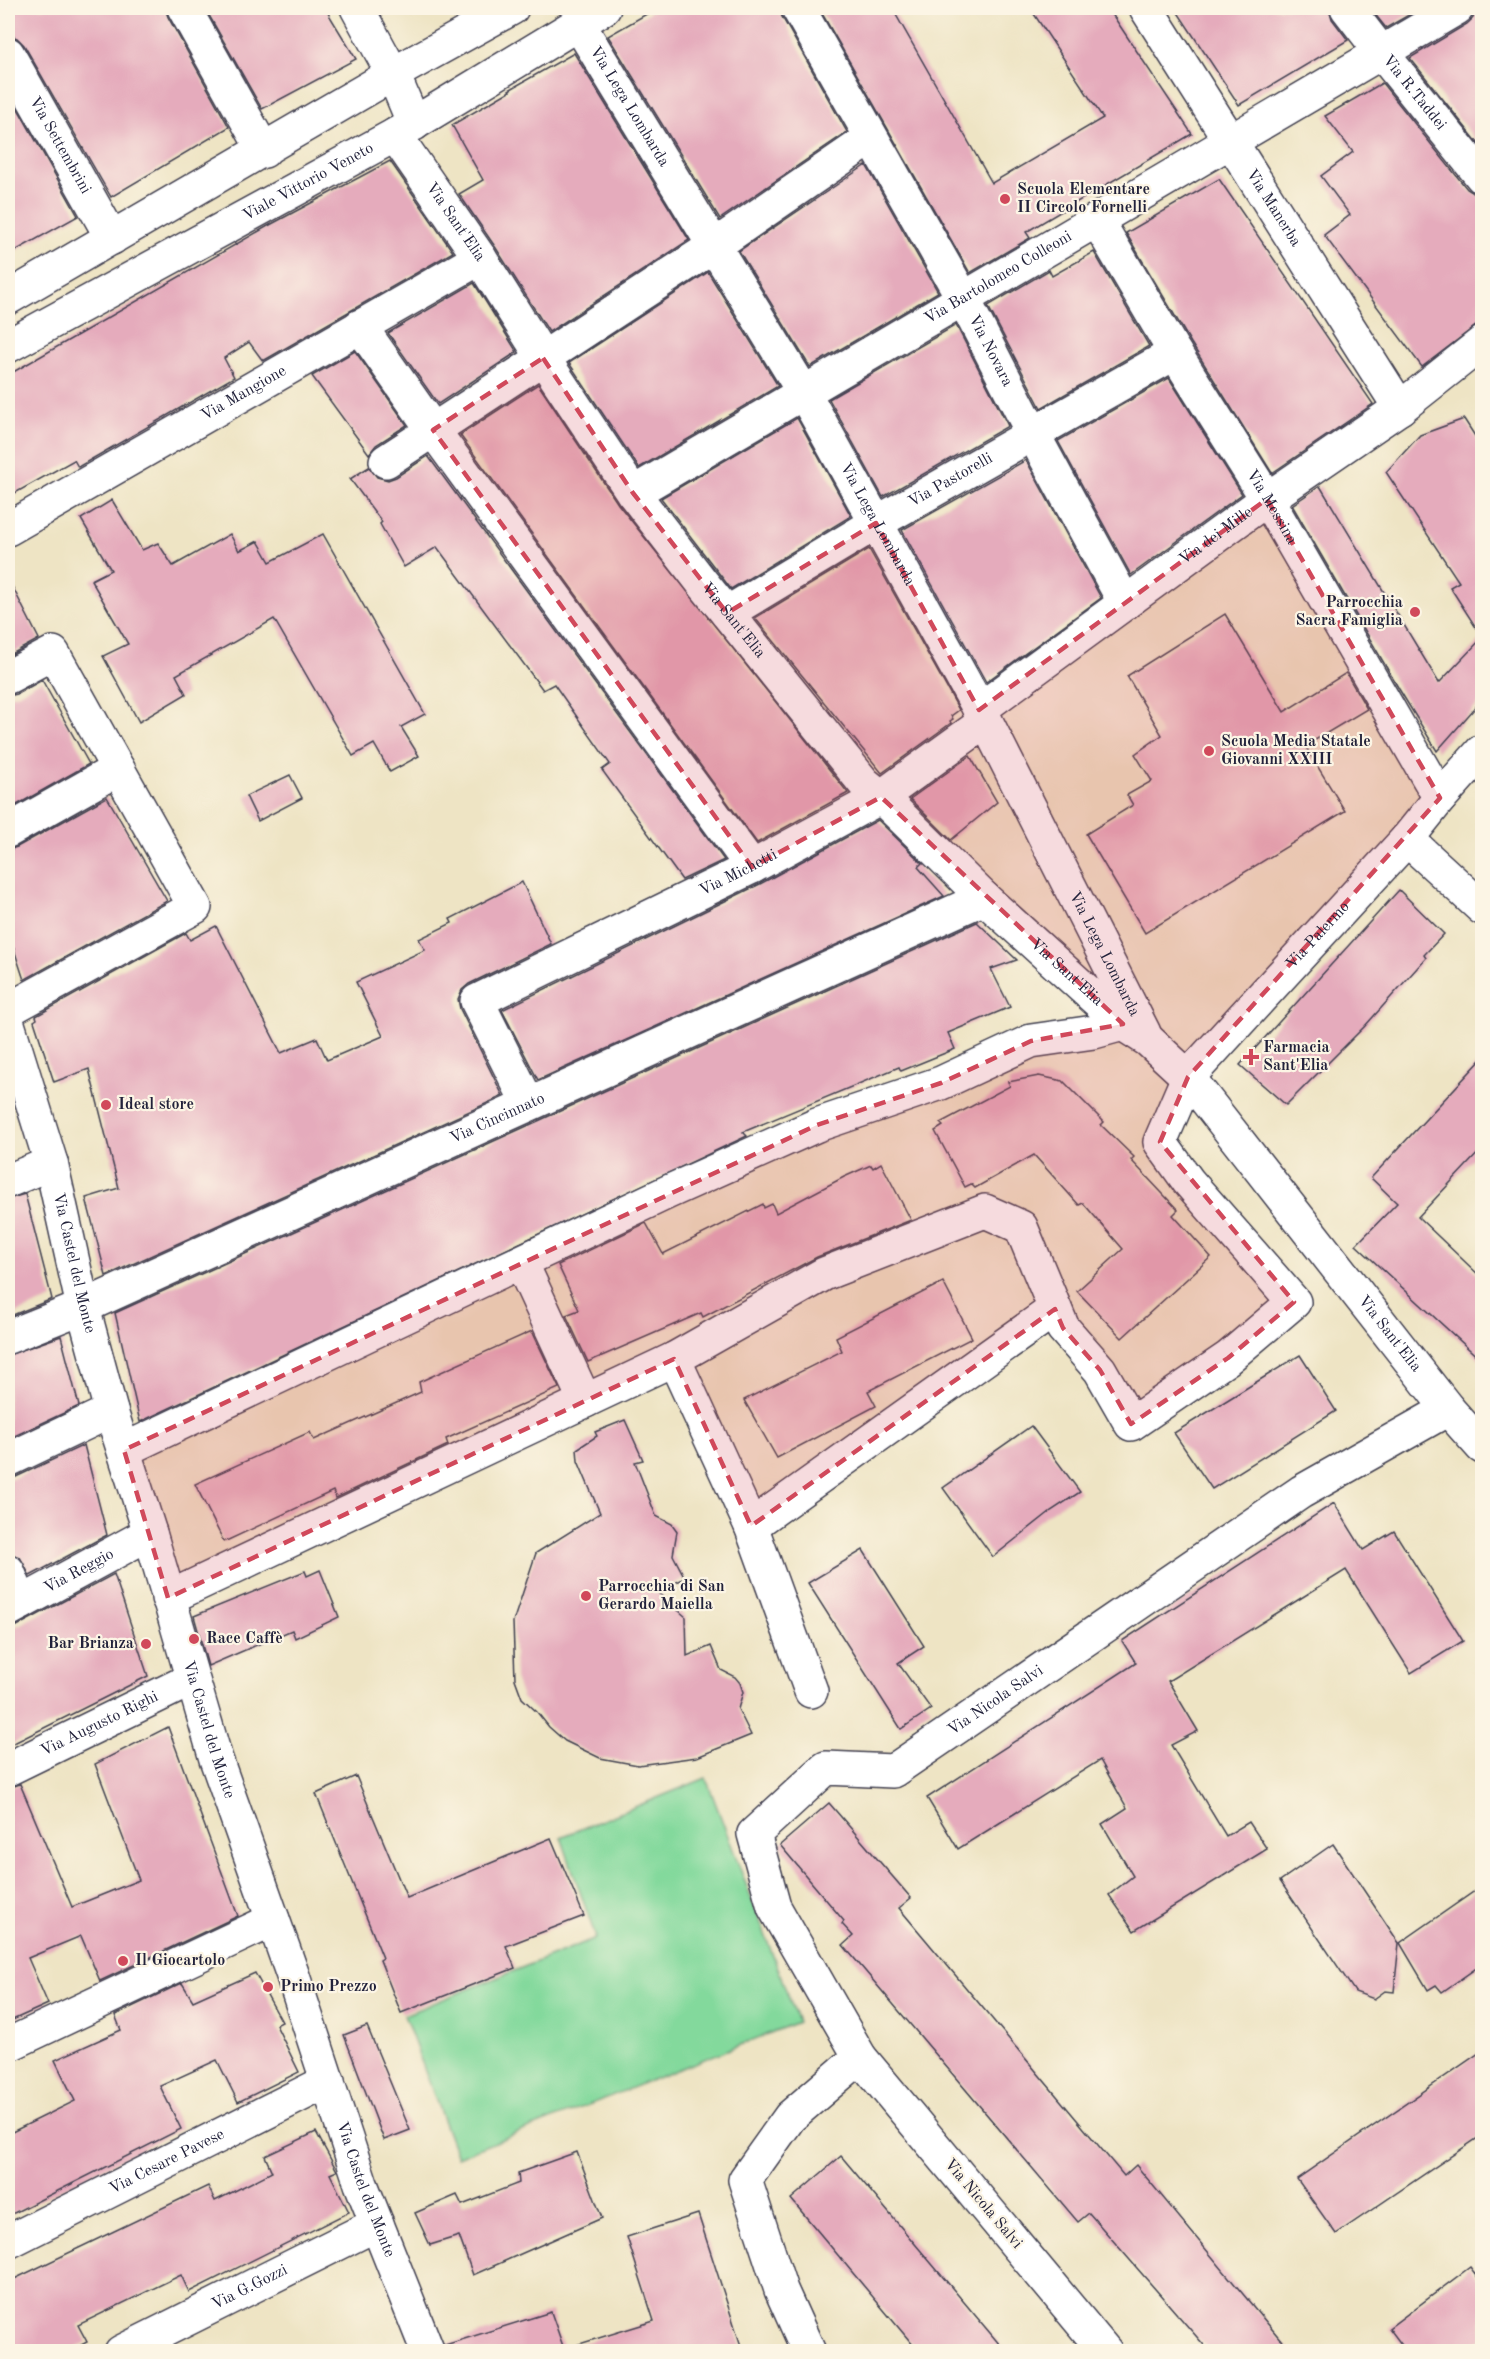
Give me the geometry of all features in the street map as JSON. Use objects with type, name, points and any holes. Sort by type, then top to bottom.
[{"type":"street","points":[[184,8],[264,151]]},
{"type":"street","name":"Via Sant'Elia","points":[[357,8],[393,74],[405,130],[480,258],[633,493],[864,783],[984,898],[1136,1032]]},
{"type":"street","points":[[8,298],[393,74],[512,8]]},
{"type":"street","name":"Via Novara","points":[[798,8],[963,298],[1033,434],[1125,603]]},
{"type":"street","name":"Via Manerba","points":[[1146,8],[1232,140],[1400,408]]},
{"type":"street","name":"Via R.Taddei","points":[[1347,8],[1482,177]]},
{"type":"street","name":"Via Bartolomeo Colleoni","points":[[633,493],[1457,8]]},
{"type":"street","name":"Viale Vittorio Veneto","points":[[8,346],[405,130],[591,15]]},
{"type":"street","name":"Via Lega Lombarda","points":[[591,15],[714,246],[804,393],[982,715],[1136,1032]]},
{"type":"street","name":"Via Settembrini","points":[[8,54],[112,238]]},
{"type":"street","points":[[386,461],[714,246],[871,138]]},
{"type":"street","name":"Via Messina","points":[[1097,220],[1175,353],[1267,499],[1440,798]]},
{"type":"street","name":"Via Mangione","points":[[8,529],[480,258]]},
{"type":"street","points":[[360,327],[752,867]]},
{"type":"street","name":"Via dei Mille","points":[[982,715],[1125,603],[1267,499],[1400,408],[1482,343]]},
{"type":"street","name":"Via Pastorelli","points":[[727,613],[876,523],[1175,353]]},
{"type":"street","points":[[8,678],[53,653],[195,907],[8,1010]]},
{"type":"street","name":"Via Michetti","points":[[528,1103],[477,1001],[752,867],[881,797],[982,715]]},
{"type":"street","name":"Via Palermo","points":[[1055,1309],[1063,1328],[1100,1370],[1131,1424],[1228,1358],[1294,1302],[1188,1181],[1160,1142],[1188,1077],[1407,839],[1482,751]]},
{"type":"street","points":[[8,831],[118,769]]},
{"type":"street","points":[[1407,839],[1482,908]]},
{"type":"street","name":"Via Cincinnato","points":[[8,1337],[83,1307],[528,1103],[984,898]]},
{"type":"street","name":"Via Castel del Monte","points":[[8,1024],[51,1163],[83,1307],[111,1411],[150,1533],[216,1759],[273,1920],[361,2184],[428,2352]]},
{"type":"street","points":[[124,1450],[668,1192],[817,1125],[941,1083],[1031,1041],[1094,1032],[1136,1032],[1188,1077]]},
{"type":"street","name":"Via Sant'Elia","points":[[1188,1077],[1448,1409],[1482,1447]]},
{"type":"street","points":[[8,1181],[51,1163]]},
{"type":"street","points":[[168,1598],[674,1359],[824,1274],[984,1211],[1021,1227],[1055,1309],[751,1526]]},
{"type":"street","points":[[521,1262],[585,1401]]},
{"type":"street","points":[[674,1359],[751,1526],[811,1691]]},
{"type":"street","name":"Via Nicola Salvi","points":[[1106,2352],[860,2057],[774,1908],[754,1834],[826,1768],[893,1771],[1301,1492],[1448,1409]]},
{"type":"street","points":[[8,1460],[111,1411]]},
{"type":"street","name":"Via Reggio","points":[[14,1607],[150,1533]]},
{"type":"street","points":[[8,1571],[14,1607]]},
{"type":"street","name":"Via Augusto Righi","points":[[8,1768],[192,1679]]},
{"type":"street","points":[[8,2045],[273,1920]]},
{"type":"street","points":[[809,2352],[781,2290],[744,2180],[789,2117],[860,2057]]},
{"type":"street","name":"Via Cesare Pavese","points":[[8,2242],[328,2082]]},
{"type":"street","name":"Via G.Gozzi","points":[[135,2348],[377,2224]]},
{"type":"highlighted area","points":[[543,358],[633,493],[727,613],[876,523],[979,710],[1267,499],[1440,798],[1188,1077],[1160,1142],[1294,1302],[1228,1358],[1131,1424],[1100,1370],[1063,1328],[1055,1309],[751,1526],[674,1359],[168,1598],[124,1450],[817,1125],[941,1083],[1031,1041],[1123,1024],[881,797],[752,867],[433,430]]},
{"type":"green space","points":[[706,1778],[798,2022],[457,2157],[404,2015],[596,1938],[561,1837]]},
{"type":"building","points":[[8,8],[165,8],[229,127],[111,197],[24,45],[17,38],[8,35]]},
{"type":"building","points":[[205,8],[325,8],[356,59],[262,109]]},
{"type":"building","points":[[657,8],[779,8],[847,132],[720,219],[608,36]]},
{"type":"building","name":"Scuola Elementare II Circolo Fornelli","points":[[819,8],[892,8],[992,183],[1103,118],[1030,8],[1108,8],[1192,134],[1026,232],[1030,238],[970,273]]},
{"type":"building","points":[[1175,8],[1329,8],[1332,19],[1348,40],[1239,105]]},
{"type":"building","points":[[1370,8],[1421,8],[1386,28]]},
{"type":"building","points":[[1476,8],[1482,8],[1482,148],[1410,58],[1467,24],[1473,18]]},
{"type":"building","points":[[574,53],[689,240],[549,332],[459,194],[483,180],[452,125]]},
{"type":"building","points":[[1382,83],[1467,189],[1482,195],[1482,321],[1422,367],[1324,235],[1350,215],[1321,176],[1353,152],[1325,116]]},
{"type":"building","points":[[8,91],[78,216],[8,255]]},
{"type":"building","points":[[390,161],[453,252],[263,361],[249,342],[224,358],[234,377],[78,467],[74,460],[8,497],[8,375],[268,226]]},
{"type":"building","points":[[866,165],[938,292],[810,367],[739,251]]},
{"type":"building","points":[[1219,179],[1373,404],[1272,473],[1126,233]]},
{"type":"building","points":[[1094,252],[1149,346],[1041,408],[988,306],[1049,270],[1052,276]]},
{"type":"building","points":[[708,272],[778,386],[639,468],[569,363]]},
{"type":"building","points":[[474,283],[517,352],[438,404],[388,333]]},
{"type":"building","points":[[956,325],[1008,426],[883,497],[829,399]]},
{"type":"building","points":[[355,351],[407,425],[376,445],[369,454],[312,376]]},
{"type":"building","points":[[1169,378],[1242,494],[1131,575],[1058,441]]},
{"type":"building","points":[[538,384],[618,504],[848,793],[757,843],[460,435]]},
{"type":"building","points":[[797,418],[851,516],[731,589],[661,498]]},
{"type":"building","points":[[1464,419],[1482,447],[1482,637],[1450,587],[1459,582],[1386,472],[1420,435]]},
{"type":"building","points":[[428,456],[724,860],[682,880],[602,770],[610,764],[554,684],[543,690],[437,547],[404,567],[380,524],[382,522],[350,479],[369,467],[377,477],[388,480]]},
{"type":"building","points":[[1026,460],[1101,598],[986,682],[902,530]]},
{"type":"building","points":[[1320,486],[1439,683],[1482,638],[1482,700],[1437,751],[1292,505]]},
{"type":"building","points":[[112,500],[142,550],[158,543],[173,566],[230,534],[239,551],[258,541],[270,562],[323,534],[425,714],[401,727],[419,756],[390,772],[374,744],[353,756],[274,619],[176,675],[186,694],[139,722],[103,656],[128,644],[91,580],[111,570],[81,519]]},
{"type":"building","points":[[869,549],[959,710],[951,716],[953,719],[951,723],[882,773],[755,618]]},
{"type":"building","points":[[8,578],[39,639],[8,656]]},
{"type":"building","points":[[1225,614],[1284,712],[1346,673],[1367,709],[1305,746],[1345,811],[1145,933],[1086,834],[1133,805],[1127,795],[1152,781],[1135,754],[1162,735],[1127,676]]},
{"type":"building","points":[[42,680],[89,764],[8,810],[8,696],[17,694]]},
{"type":"building","points":[[970,756],[997,802],[951,840],[910,799]]},
{"type":"building","points":[[290,775],[302,798],[258,821],[246,796]]},
{"type":"building","points":[[107,797],[167,901],[24,980],[8,931],[8,850]]},
{"type":"building","points":[[878,820],[922,863],[918,867],[944,896],[538,1080],[502,1010],[760,884]]},
{"type":"building","points":[[522,882],[551,944],[469,984],[462,990],[458,999],[460,1009],[503,1096],[106,1276],[86,1198],[119,1188],[89,1069],[54,1082],[34,1021],[37,1019],[36,1016],[186,933],[190,940],[216,926],[281,1053],[317,1038],[327,1060],[383,1036],[356,982],[425,950],[419,939],[452,923],[450,919]]},
{"type":"building","points":[[1399,890],[1444,934],[1424,955],[1426,958],[1365,1026],[1286,1105],[1240,1065]]},
{"type":"building","points":[[977,922],[1017,960],[991,969],[1010,1007],[948,1033],[955,1049],[901,1071],[899,1067],[743,1132],[747,1136],[140,1422],[115,1313]]},
{"type":"building","points":[[1482,1059],[1482,1149],[1418,1217],[1482,1278],[1482,1361],[1356,1245],[1397,1203],[1371,1178]]},
{"type":"building","points":[[1039,1076],[1063,1081],[1104,1122],[1101,1125],[1134,1157],[1131,1160],[1178,1210],[1173,1215],[1211,1257],[1122,1338],[1077,1291],[1123,1249],[1083,1203],[1079,1205],[1034,1155],[975,1188],[971,1184],[965,1187],[935,1131],[943,1126],[940,1123],[1010,1086],[1008,1082]]},
{"type":"building","points":[[881,1163],[911,1220],[817,1257],[703,1317],[701,1313],[588,1362],[566,1315],[579,1310],[558,1265],[646,1223],[663,1254],[763,1204],[764,1208],[772,1204],[776,1213],[844,1177],[871,1165],[873,1168]]},
{"type":"building","points":[[25,1194],[52,1299],[8,1317],[8,1199]]},
{"type":"building","points":[[943,1282],[972,1338],[868,1391],[876,1406],[777,1458],[744,1400],[842,1351],[836,1337]]},
{"type":"building","points":[[532,1331],[559,1388],[446,1439],[448,1445],[336,1498],[333,1491],[224,1542],[195,1484],[310,1432],[314,1440],[421,1392],[419,1382]]},
{"type":"building","points":[[61,1336],[79,1406],[8,1439],[8,1355]]},
{"type":"building","points":[[1300,1355],[1336,1411],[1212,1489],[1174,1433]]},
{"type":"building","name":"Parrocchia di San Gerardo Maiella","points":[[625,1420],[643,1460],[635,1462],[656,1516],[672,1524],[677,1531],[673,1555],[685,1578],[657,1592],[686,1617],[687,1656],[711,1646],[721,1670],[735,1677],[740,1683],[743,1692],[738,1709],[751,1735],[697,1757],[638,1765],[600,1758],[565,1741],[522,1698],[515,1679],[513,1622],[536,1553],[600,1513],[578,1461],[577,1449],[597,1436],[595,1432]]},
{"type":"building","points":[[1031,1426],[1080,1492],[1051,1511],[993,1557],[943,1488]]},
{"type":"building","points":[[84,1445],[107,1535],[30,1576],[20,1557],[8,1553],[8,1479]]},
{"type":"building","points":[[1334,1503],[1363,1550],[1394,1531],[1463,1641],[1411,1673],[1346,1570],[1168,1681],[1198,1731],[1171,1745],[1226,1836],[1249,1822],[1267,1849],[1134,1931],[1109,1895],[1133,1876],[1102,1824],[1127,1808],[1100,1760],[958,1849],[927,1798],[1136,1663],[1122,1641]]},
{"type":"building","points":[[863,1550],[924,1646],[898,1663],[931,1709],[901,1729],[808,1583]]},
{"type":"building","points":[[320,1570],[339,1617],[295,1638],[292,1630],[208,1666],[194,1616],[305,1571],[307,1576]]},
{"type":"building","points":[[114,1574],[148,1676],[8,1746],[8,1629]]},
{"type":"building","points":[[168,1727],[238,1916],[100,1981],[81,1936],[28,1958],[48,2004],[8,2022],[8,1788],[20,1784],[72,1907],[139,1880],[95,1764]]},
{"type":"building","points":[[356,1776],[407,1898],[551,1838],[584,1916],[506,1946],[515,1968],[401,2013],[380,1960],[383,1958],[316,1794]]},
{"type":"building","points":[[829,1803],[911,1898],[899,1908],[1124,2176],[1136,2165],[1291,2352],[1210,2352],[1089,2213],[1078,2222],[843,1945],[853,1936],[842,1924],[844,1921],[780,1845]]},
{"type":"building","points":[[1333,1844],[1399,1943],[1394,1992],[1385,1991],[1374,1999],[1355,1992],[1280,1881]]},
{"type":"building","points":[[1482,1886],[1482,1964],[1442,1992],[1436,1985],[1428,1990],[1400,1943]]},
{"type":"building","points":[[255,1973],[282,2022],[276,2025],[299,2072],[238,2102],[217,2060],[160,2086],[181,2129],[8,2216],[8,2134],[75,2101],[55,2060],[121,2030],[115,2015],[182,1983],[193,2001]]},
{"type":"building","points":[[367,2026],[410,2130],[384,2140],[344,2035]]},
{"type":"building","points":[[1482,2051],[1482,2135],[1336,2234],[1297,2179]]},
{"type":"building","points":[[316,2132],[337,2171],[330,2174],[349,2212],[189,2292],[181,2275],[78,2325],[87,2342],[68,2352],[8,2352],[8,2282],[208,2186],[215,2201],[272,2172],[265,2156]]},
{"type":"building","points":[[577,2152],[602,2218],[473,2275],[459,2236],[430,2245],[415,2213],[457,2195],[462,2205],[519,2183],[518,2173]]},
{"type":"building","points":[[841,2156],[1006,2352],[919,2352],[791,2199]]},
{"type":"building","points":[[698,2214],[743,2352],[577,2352],[576,2345],[654,2321],[627,2237]]},
{"type":"building","points":[[1470,2267],[1482,2283],[1482,2339],[1466,2352],[1407,2352],[1389,2328]]},
{"type":"building","points":[[551,2312],[565,2352],[446,2352],[445,2345]]},
{"type":"place","name":"Scuola Elementare II Circolo Fornelli","points":[[1005,199]]},
{"type":"place","name":"Parrocchia Sacra Famiglia","points":[[1415,612]]},
{"type":"place","name":"Scuola Media Statale Giovanni XXIII","points":[[1209,751]]},
{"type":"place","name":"Farmacia Sant'Elia","points":[[1251,1057]]},
{"type":"place","name":"Ideal store","points":[[106,1105]]},
{"type":"place","name":"Parrocchia di San Gerardo Maiella","points":[[586,1596]]},
{"type":"place","name":"Race Caffè","points":[[194,1639]]},
{"type":"place","name":"Bar Brianza","points":[[146,1644]]},
{"type":"place","name":"Il Giocartolo","points":[[123,1961]]},
{"type":"place","name":"Primo Prezzo","points":[[268,1987]]}]
